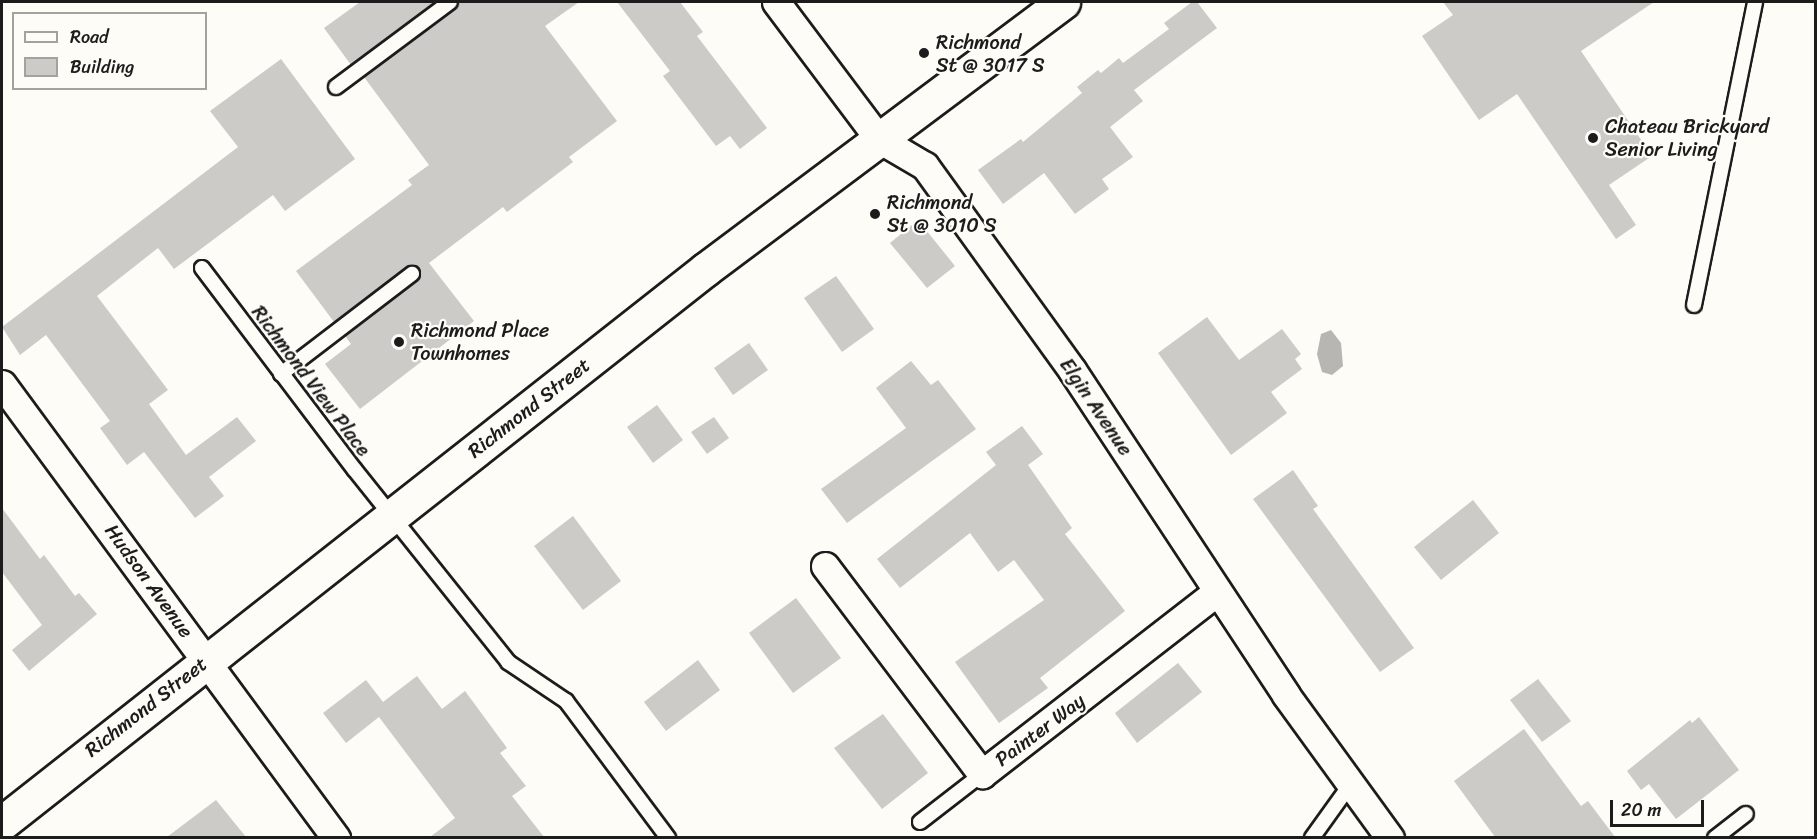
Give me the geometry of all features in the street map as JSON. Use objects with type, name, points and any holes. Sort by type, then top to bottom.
[{"type":"main road","name":"Richmond Street","points":[[2,823],[392,515],[879,139],[1063,2]]},
{"type":"street","name":"Elgin Avenue","points":[[776,2],[879,139],[925,166],[1072,370],[1217,592],[1350,785],[1390,837]]},
{"type":"street","name":"Hudson Avenue","points":[[2,384],[207,659],[336,837]]},
{"type":"street","name":"Painter Way","points":[[825,566],[982,774],[1217,592]]},
{"type":"lane","points":[[336,87],[450,2]]},
{"type":"lane","points":[[1694,305],[1755,2]]},
{"type":"lane","name":"Richmond View Place","points":[[202,268],[281,374],[508,662],[566,701],[668,837]]},
{"type":"lane","points":[[281,374],[412,274]]},
{"type":"lane","points":[[920,822],[982,774]]},
{"type":"lane","points":[[1312,837],[1350,785]]},
{"type":"lane","points":[[1715,837],[1746,814]]},
{"type":"shaded area","points":[[1331,330],[1341,343],[1343,366],[1332,375],[1322,372],[1317,354],[1321,334]]},
{"type":"building","points":[[360,2],[436,2],[351,65],[324,28]]},
{"type":"building","points":[[459,2],[579,2],[545,26],[617,121],[569,157],[573,162],[507,212],[503,207],[429,263],[474,321],[360,409],[325,364],[351,344],[345,336],[417,281],[419,269],[407,267],[334,322],[296,271],[412,185],[408,180],[429,165],[364,77],[455,9]]},
{"type":"building","points":[[617,2],[680,2],[703,32],[697,36],[767,128],[740,149],[730,136],[716,146],[663,76],[670,71]]},
{"type":"building","points":[[1192,2],[1197,2],[1217,28],[1134,90],[1143,101],[1110,127],[1133,157],[1102,179],[1109,189],[1075,214],[1044,173],[1003,204],[978,170],[1021,139],[1023,142],[1082,93],[1077,87],[1098,70],[1101,73],[1119,58],[1123,63],[1169,29],[1164,23]]},
{"type":"building","name":"Chateau Brickyard Senior Living","points":[[1443,2],[1654,2],[1581,51],[1652,156],[1609,185],[1636,225],[1616,239],[1517,94],[1479,120],[1422,36],[1453,15]]},
{"type":"building","points":[[281,59],[355,159],[285,211],[273,195],[174,269],[158,248],[97,296],[168,390],[149,404],[186,455],[237,417],[256,441],[209,477],[224,496],[195,518],[144,452],[127,465],[100,428],[110,421],[46,335],[20,355],[2,327],[238,147],[210,111]]},
{"type":"building","points":[[918,220],[955,266],[927,288],[890,243]]},
{"type":"building","points":[[836,276],[874,329],[842,352],[804,298]]},
{"type":"building","points":[[1207,317],[1239,360],[1282,329],[1301,354],[1295,359],[1302,369],[1271,392],[1287,413],[1231,455],[1158,353]]},
{"type":"building","points":[[749,343],[768,370],[733,395],[714,368]]},
{"type":"building","points":[[911,361],[931,385],[938,380],[976,429],[847,523],[821,489],[906,428],[876,388]]},
{"type":"building","points":[[657,405],[683,440],[653,463],[627,427]]},
{"type":"building","points":[[714,417],[729,438],[707,454],[691,432]]},
{"type":"building","points":[[1022,426],[1043,454],[1028,465],[1072,528],[1065,534],[1125,611],[1040,678],[1048,688],[999,723],[955,662],[1044,600],[1014,560],[998,572],[970,533],[900,588],[877,559],[996,465],[986,452]]},
{"type":"building","points":[[1293,470],[1318,506],[1313,509],[1414,648],[1380,672],[1253,499]]},
{"type":"building","points":[[1473,500],[1499,533],[1441,580],[1414,547]]},
{"type":"building","points":[[2,508],[40,559],[44,555],[75,596],[79,593],[97,614],[29,671],[12,650],[42,625],[2,572]]},
{"type":"building","points":[[573,516],[621,581],[583,610],[534,546]]},
{"type":"building","points":[[796,598],[841,658],[793,693],[749,633]]},
{"type":"building","points":[[698,660],[720,690],[666,731],[644,702]]},
{"type":"building","points":[[1178,663],[1202,692],[1137,743],[1115,713]]},
{"type":"building","points":[[417,676],[442,709],[465,691],[507,748],[500,753],[526,786],[512,796],[544,837],[430,837],[455,818],[379,717],[346,743],[323,713],[366,680],[383,702]]},
{"type":"building","points":[[1538,679],[1571,721],[1542,742],[1510,700]]},
{"type":"building","points":[[883,714],[928,773],[882,809],[834,748]]},
{"type":"building","points":[[1699,717],[1739,770],[1676,819],[1649,784],[1641,790],[1627,771],[1690,720],[1692,723]]},
{"type":"building","points":[[1524,729],[1581,806],[1588,801],[1615,837],[1495,837],[1454,781]]},
{"type":"building","points":[[216,800],[246,837],[167,837]]},
{"type":"place","name":"Richmond St @ 3017 S","points":[[924,53]]},
{"type":"place","name":"Chateau Brickyard Senior Living","points":[[1593,138]]},
{"type":"place","name":"Richmond St @ 3010 S","points":[[875,214]]},
{"type":"place","name":"Richmond Place Townhomes","points":[[399,342]]}]
